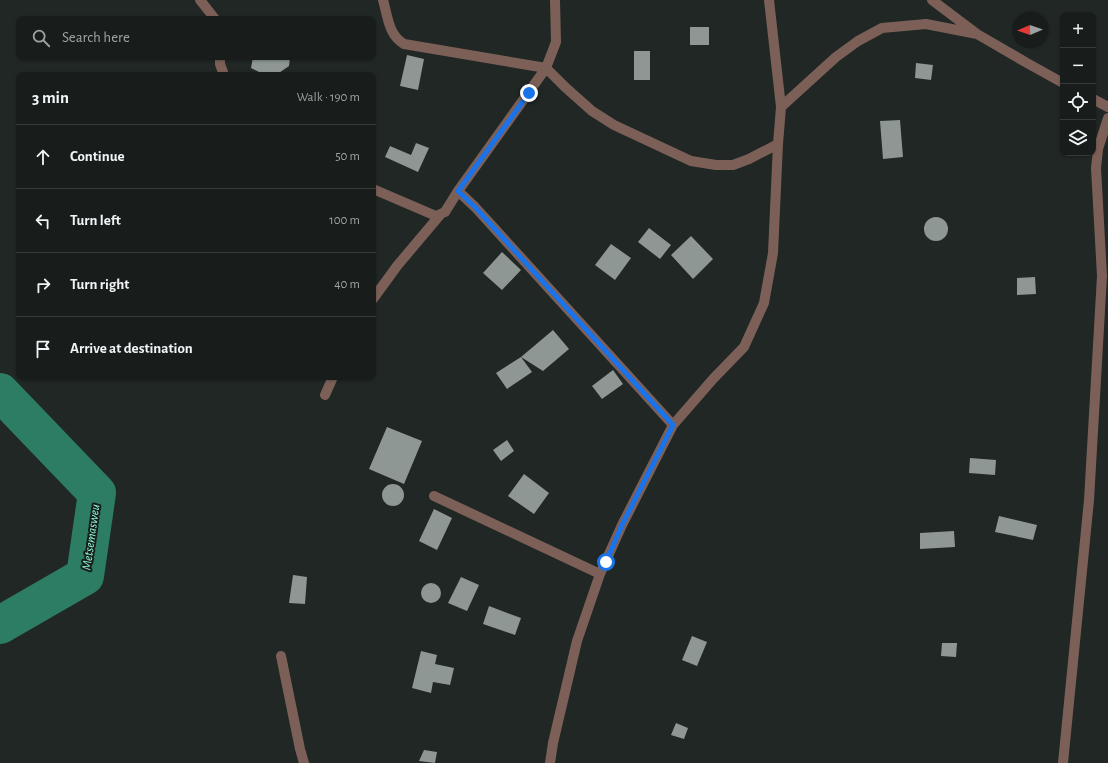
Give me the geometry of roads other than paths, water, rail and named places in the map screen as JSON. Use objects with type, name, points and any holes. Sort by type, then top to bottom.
[{"type":"street","points":[[200,0],[213,16]]},
{"type":"street","points":[[383,0],[392,33],[397,40],[404,44],[546,68],[597,115],[614,125],[690,161],[716,165],[733,165],[749,159],[778,144]]},
{"type":"street","points":[[376,295],[397,266],[440,215],[445,212],[458,191],[546,68],[556,42],[555,0]]},
{"type":"street","points":[[550,763],[553,743],[577,641],[600,574],[622,525],[673,425],[713,379],[744,347],[764,303],[773,253],[781,107],[769,0]]},
{"type":"street","points":[[932,0],[977,34],[1060,81]]},
{"type":"street","points":[[781,107],[836,57],[858,41],[882,28],[926,24],[977,34]]},
{"type":"street","points":[[220,60],[223,72]]},
{"type":"street","points":[[1096,101],[1108,107]]},
{"type":"street","points":[[1063,763],[1090,484],[1102,276],[1096,168],[1098,149],[1108,118]]},
{"type":"street","points":[[376,190],[436,216],[440,215]]},
{"type":"street","points":[[458,191],[475,207],[673,425]]},
{"type":"street","points":[[325,395],[332,380]]},
{"type":"street","points":[[434,496],[600,574]]},
{"type":"street","points":[[281,656],[304,763]]},
{"type":"waterway","name":"Metsemasweu","points":[[0,392],[97,493],[85,576],[0,625]]}]
